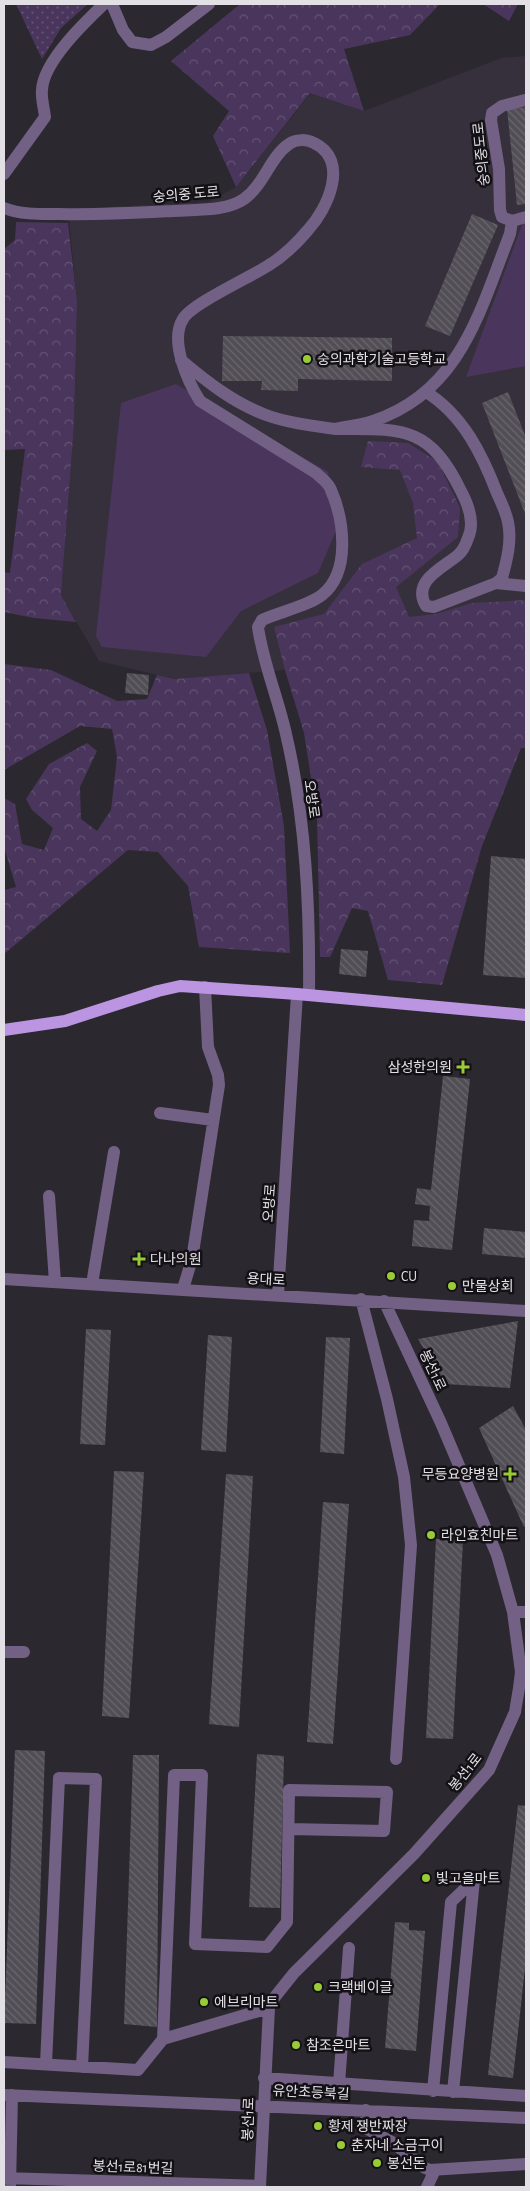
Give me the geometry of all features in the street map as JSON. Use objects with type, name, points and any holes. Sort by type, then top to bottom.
[{"type":"main road","points":[[4,1030],[65,1020],[171,988],[205,987],[526,1015]]},
{"type":"street","points":[[4,174],[45,117],[42,89],[46,73],[69,37],[104,4]]},
{"type":"street","points":[[112,4],[123,30],[132,42],[151,46],[166,37],[208,4]]},
{"type":"street","name":"숭의중도로","points":[[512,222],[502,217],[500,210],[499,169],[491,120],[492,112],[502,106],[525,100]]},
{"type":"street","name":"숭의중 도로","points":[[4,208],[30,214],[122,215],[222,208],[243,200],[266,175],[283,148],[295,140],[310,141],[320,146],[330,155],[334,167],[331,190],[324,210],[296,243],[270,265],[195,308],[183,318],[178,333],[181,360],[188,383],[200,401],[316,473],[331,488],[344,548],[342,562],[330,587],[322,596],[270,616]]},
{"type":"street","points":[[335,429],[373,421],[399,409],[426,392],[444,375],[465,344],[478,317],[510,234],[512,222],[526,217]]},
{"type":"street","points":[[181,360],[206,381],[236,400],[267,415],[335,429],[403,432],[420,438],[435,450],[446,462],[455,479],[471,518],[469,537],[460,553],[439,568],[422,588],[421,599],[426,606],[434,607],[496,583],[502,578],[510,540],[508,522],[482,456],[471,436],[446,408],[426,392]]},
{"type":"street","points":[[496,583],[526,586]]},
{"type":"street","name":"오방로","points":[[270,616],[262,620],[258,627],[287,735],[298,803],[310,925],[278,1295]]},
{"type":"street","points":[[183,1289],[192,1259],[218,1075],[208,1047],[205,987]]},
{"type":"street","points":[[160,1113],[213,1120]]},
{"type":"street","points":[[92,1284],[114,1152]]},
{"type":"street","points":[[49,1196],[54,1282]]},
{"type":"street","name":"용대로","points":[[4,1279],[524,1308]]},
{"type":"street","points":[[361,1299],[387,1399],[404,1477],[411,1545],[396,1759]]},
{"type":"street","name":"봉선1로","points":[[260,2187],[269,2008],[274,1998],[294,1973],[414,1854],[489,1770],[515,1712],[519,1688],[521,1672],[512,1612],[497,1554],[471,1492],[384,1301]]},
{"type":"street","points":[[512,1612],[526,1612]]},
{"type":"street","points":[[4,1652],[24,1652]]},
{"type":"street","points":[[163,2039],[174,1775],[202,1776],[196,1944],[267,1947],[287,1922],[289,1829],[290,1790],[387,1792],[384,1831],[289,1829]]},
{"type":"street","points":[[46,2064],[59,1778],[96,1779],[82,2066]]},
{"type":"street","points":[[433,2091],[451,1902],[474,1880],[453,2092]]},
{"type":"street","points":[[338,2084],[349,1948]]},
{"type":"street","points":[[4,2062],[138,2070],[163,2039],[269,2008]]},
{"type":"street","points":[[264,2078],[526,2096]]},
{"type":"street","points":[[8,2095],[8,2181]]},
{"type":"street","name":"유안초등북길","points":[[8,2095],[526,2118]]},
{"type":"street","points":[[366,2110],[367,2129],[392,2142],[425,2168],[435,2170],[526,2164]]},
{"type":"street","points":[[427,2187],[435,2170]]},
{"type":"street","name":"봉선1로81번길","points":[[8,2181],[260,2187]]},
{"type":"shaded area","points":[[526,56],[526,683],[285,670],[174,679],[99,661],[61,595],[74,425],[77,301],[68,209],[208,202],[236,187],[311,93],[364,111],[501,58]]},
{"type":"green space","points":[[16,4],[88,4],[61,28],[42,59]]},
{"type":"green space","points":[[240,4],[440,4],[410,35],[344,49],[364,111],[310,93],[236,187],[213,136],[229,111],[171,61]]},
{"type":"green space","points":[[483,4],[518,4],[509,21]]},
{"type":"green space","points":[[526,214],[526,366],[466,377]]},
{"type":"green space","points":[[16,222],[68,223],[77,301],[74,425],[61,595],[76,622],[34,618],[4,612],[4,572],[10,573],[25,449],[4,450],[4,249],[15,240]]},
{"type":"green space","points":[[176,384],[328,472],[336,531],[318,573],[241,611],[206,657],[102,647],[96,636],[121,403]]},
{"type":"green space","points":[[368,441],[408,443],[438,462],[460,508],[458,537],[396,587],[409,617],[436,614],[472,603],[526,600],[526,748],[521,748],[482,846],[442,985],[388,980],[368,911],[352,908],[330,957],[320,957],[317,815],[304,733],[274,627],[324,614],[362,564],[417,538],[413,503],[400,470],[361,467]]},
{"type":"green space","points":[[4,664],[51,670],[117,701],[147,699],[157,675],[174,679],[249,673],[267,730],[284,826],[290,953],[199,947],[188,886],[158,852],[128,850],[4,954],[4,890],[16,887],[4,847],[4,798],[15,804],[22,844],[44,850],[53,828],[32,810],[26,799],[49,764],[87,743],[97,751],[80,787],[81,819],[97,831],[111,810],[117,757],[112,729],[80,726],[4,770]]},
{"type":"building","points":[[526,107],[526,204],[517,205],[507,109]]},
{"type":"building","points":[[472,214],[498,225],[450,336],[425,326]]},
{"type":"building","name":"숭의과학기술고등학교","points":[[223,336],[392,338],[392,381],[298,379],[298,391],[261,390],[262,381],[222,381]]},
{"type":"building","points":[[508,392],[526,438],[526,516],[482,403]]},
{"type":"building","points":[[127,673],[149,675],[148,695],[125,693]]},
{"type":"building","points":[[491,856],[526,859],[526,978],[483,975]]},
{"type":"building","points":[[341,949],[368,951],[366,977],[339,974]]},
{"type":"building","points":[[443,1076],[470,1079],[452,1250],[412,1246],[414,1220],[429,1221],[430,1206],[415,1204],[417,1188],[431,1190]]},
{"type":"building","points":[[484,1228],[526,1232],[526,1258],[482,1254]]},
{"type":"building","points":[[518,1321],[510,1388],[445,1384],[418,1339]]},
{"type":"building","points":[[86,1329],[111,1330],[105,1445],[80,1444]]},
{"type":"building","points":[[208,1335],[232,1337],[226,1452],[201,1450]]},
{"type":"building","points":[[326,1337],[350,1338],[344,1454],[320,1452]]},
{"type":"building","points":[[513,1406],[526,1430],[526,1526],[524,1527],[479,1428]]},
{"type":"building","points":[[114,1471],[144,1472],[129,1718],[102,1716]]},
{"type":"building","points":[[226,1474],[253,1476],[239,1727],[209,1724]]},
{"type":"building","points":[[323,1502],[349,1504],[333,1744],[307,1742]]},
{"type":"building","points":[[436,1539],[463,1540],[453,1739],[426,1738]]},
{"type":"building","points":[[15,1750],[45,1751],[36,2024],[4,2023]]},
{"type":"building","points":[[257,1754],[284,1756],[280,1908],[249,1907]]},
{"type":"building","points":[[133,1755],[159,1755],[157,2027],[124,2024]]},
{"type":"building","points":[[518,1805],[526,1806],[526,1959],[513,2078],[488,2075]]},
{"type":"building","points":[[395,1922],[409,1923],[409,1930],[425,1931],[416,2051],[385,2048]]},
{"type":"place","name":"숭의과학기술고등학교","points":[[307,359]]},
{"type":"place","name":"삼성한의원","points":[[463,1067]]},
{"type":"place","name":"다나의원","points":[[139,1259]]},
{"type":"place","name":"CU","points":[[391,1276]]},
{"type":"place","name":"만물상회","points":[[452,1286]]},
{"type":"place","name":"무등요양병원","points":[[510,1474]]},
{"type":"place","name":"라인효친마트","points":[[431,1535]]},
{"type":"place","name":"빛고을마트","points":[[426,1878]]},
{"type":"place","name":"크랙베이글","points":[[318,1987]]},
{"type":"place","name":"에브리마트","points":[[204,2002]]},
{"type":"place","name":"참조은마트","points":[[296,2045]]},
{"type":"place","name":"황제 쟁반짜장","points":[[318,2126]]},
{"type":"place","name":"춘자네 소금구이","points":[[341,2145]]},
{"type":"place","name":"봉선돈","points":[[377,2163]]}]
